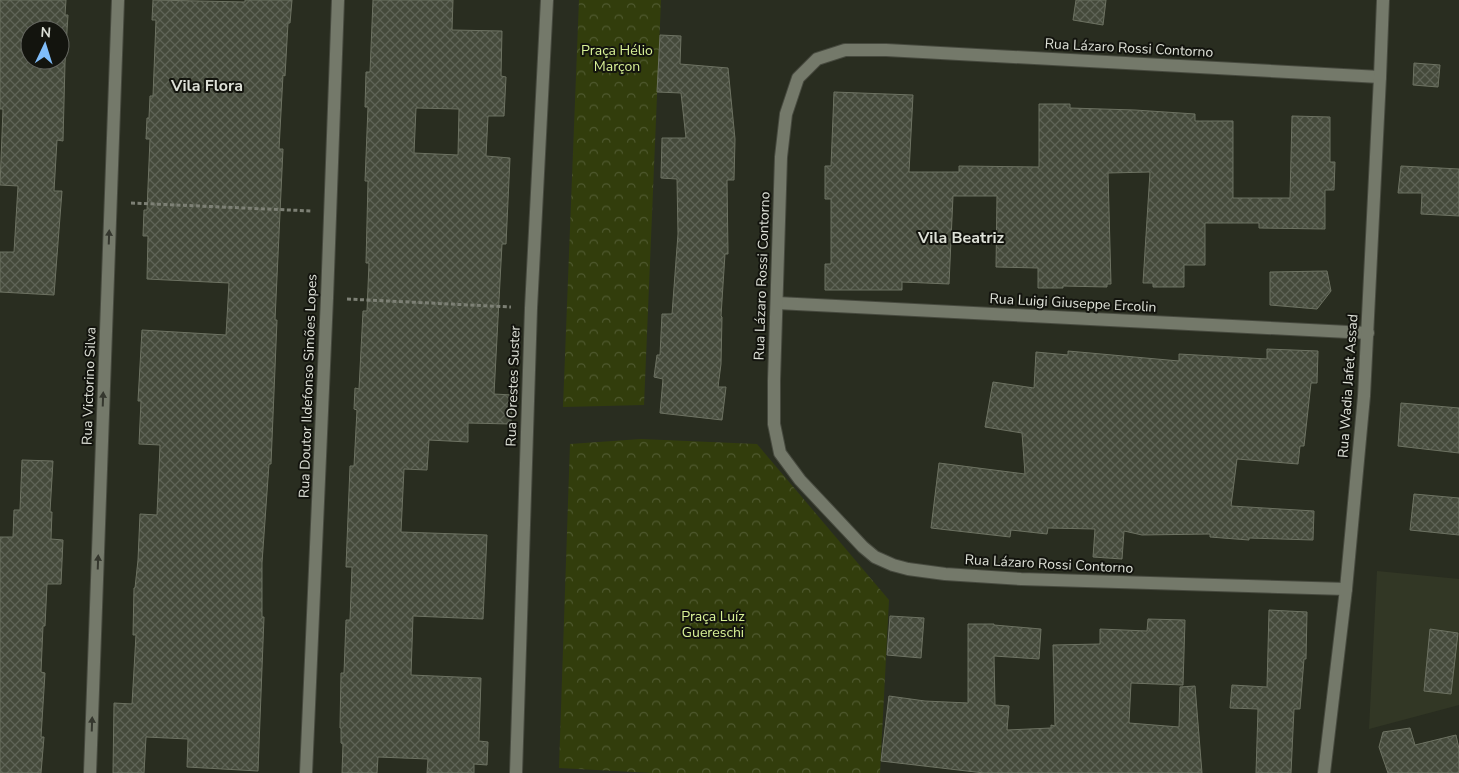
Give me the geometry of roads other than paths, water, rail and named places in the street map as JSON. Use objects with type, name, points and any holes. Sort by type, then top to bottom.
[{"type":"street","name":"Rua Victorino Silva","points":[[90,773],[118,0]]},
{"type":"street","name":"Rua Doutor Ildefonso Simões Lopes","points":[[306,773],[338,0]]},
{"type":"street","name":"Rua Orestes Suster","points":[[516,773],[531,308],[547,0]]},
{"type":"street","name":"Rua Wadia Jafet Assad","points":[[1324,773],[1346,589],[1364,396],[1383,0]]},
{"type":"street","name":"Rua Lázaro Rossi Contorno","points":[[1346,589],[1021,579],[926,572],[893,565],[875,557],[856,541],[800,480],[780,453],[774,424],[774,381],[781,157],[786,114],[798,78],[817,60],[845,50],[886,50],[1380,77]]},
{"type":"street","name":"Rua Luigi Giuseppe Ercolin","points":[[777,303],[1368,333]]},
{"type":"district","name":"Vila Flora","points":[[207,86]]},
{"type":"district","name":"Vila Beatriz","points":[[961,238]]},
{"type":"park label","name":"Praça Hélio Marçon","points":[[617,58]]},
{"type":"park label","name":"Praça Luíz Guereschi","points":[[713,624]]}]
